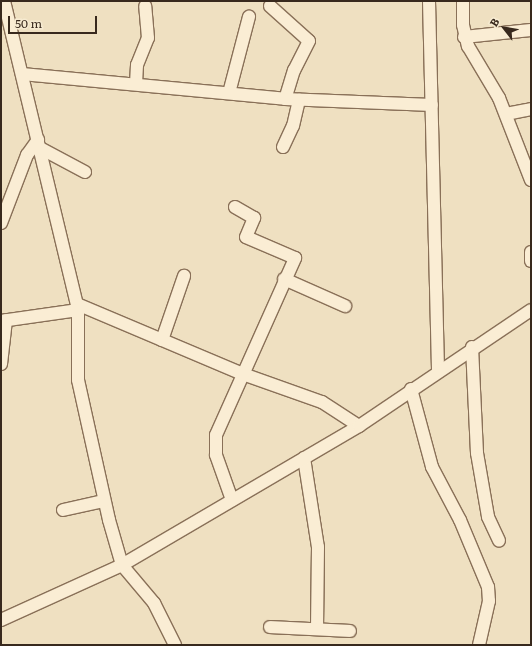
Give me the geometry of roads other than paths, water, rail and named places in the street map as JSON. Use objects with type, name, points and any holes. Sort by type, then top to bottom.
[{"type":"street","points":[[4,1],[78,307],[78,380],[104,501],[122,565],[154,603],[175,645]]},
{"type":"street","points":[[429,1],[438,372]]},
{"type":"street","points":[[463,1],[464,37],[506,114],[531,180]]},
{"type":"street","points":[[136,84],[137,65],[148,38],[146,6]]},
{"type":"street","points":[[270,6],[309,41],[290,79],[285,99]]},
{"type":"street","points":[[229,93],[249,17]]},
{"type":"street","points":[[464,37],[531,30]]},
{"type":"street","points":[[22,74],[285,99],[432,105]]},
{"type":"street","points":[[284,147],[294,126],[299,100]]},
{"type":"street","points":[[506,114],[531,109]]},
{"type":"street","points":[[39,144],[85,172]]},
{"type":"street","points":[[1,223],[27,155],[39,144]]},
{"type":"street","points":[[232,500],[215,444],[240,373],[295,258],[246,237],[254,218],[235,207]]},
{"type":"street","points":[[531,252],[531,261]]},
{"type":"street","points":[[162,340],[184,276]]},
{"type":"street","points":[[284,279],[345,306]]},
{"type":"street","points":[[1,364],[3,320],[78,307],[240,373],[322,402],[359,426]]},
{"type":"street","points":[[1,620],[122,565],[359,426],[472,347],[531,310]]},
{"type":"street","points":[[472,347],[477,453],[488,517],[500,540]]},
{"type":"street","points":[[411,389],[432,467],[460,520],[488,588],[489,602],[479,645]]},
{"type":"street","points":[[304,458],[318,547],[317,629]]},
{"type":"street","points":[[63,510],[104,501]]},
{"type":"street","points":[[270,627],[350,631]]}]
